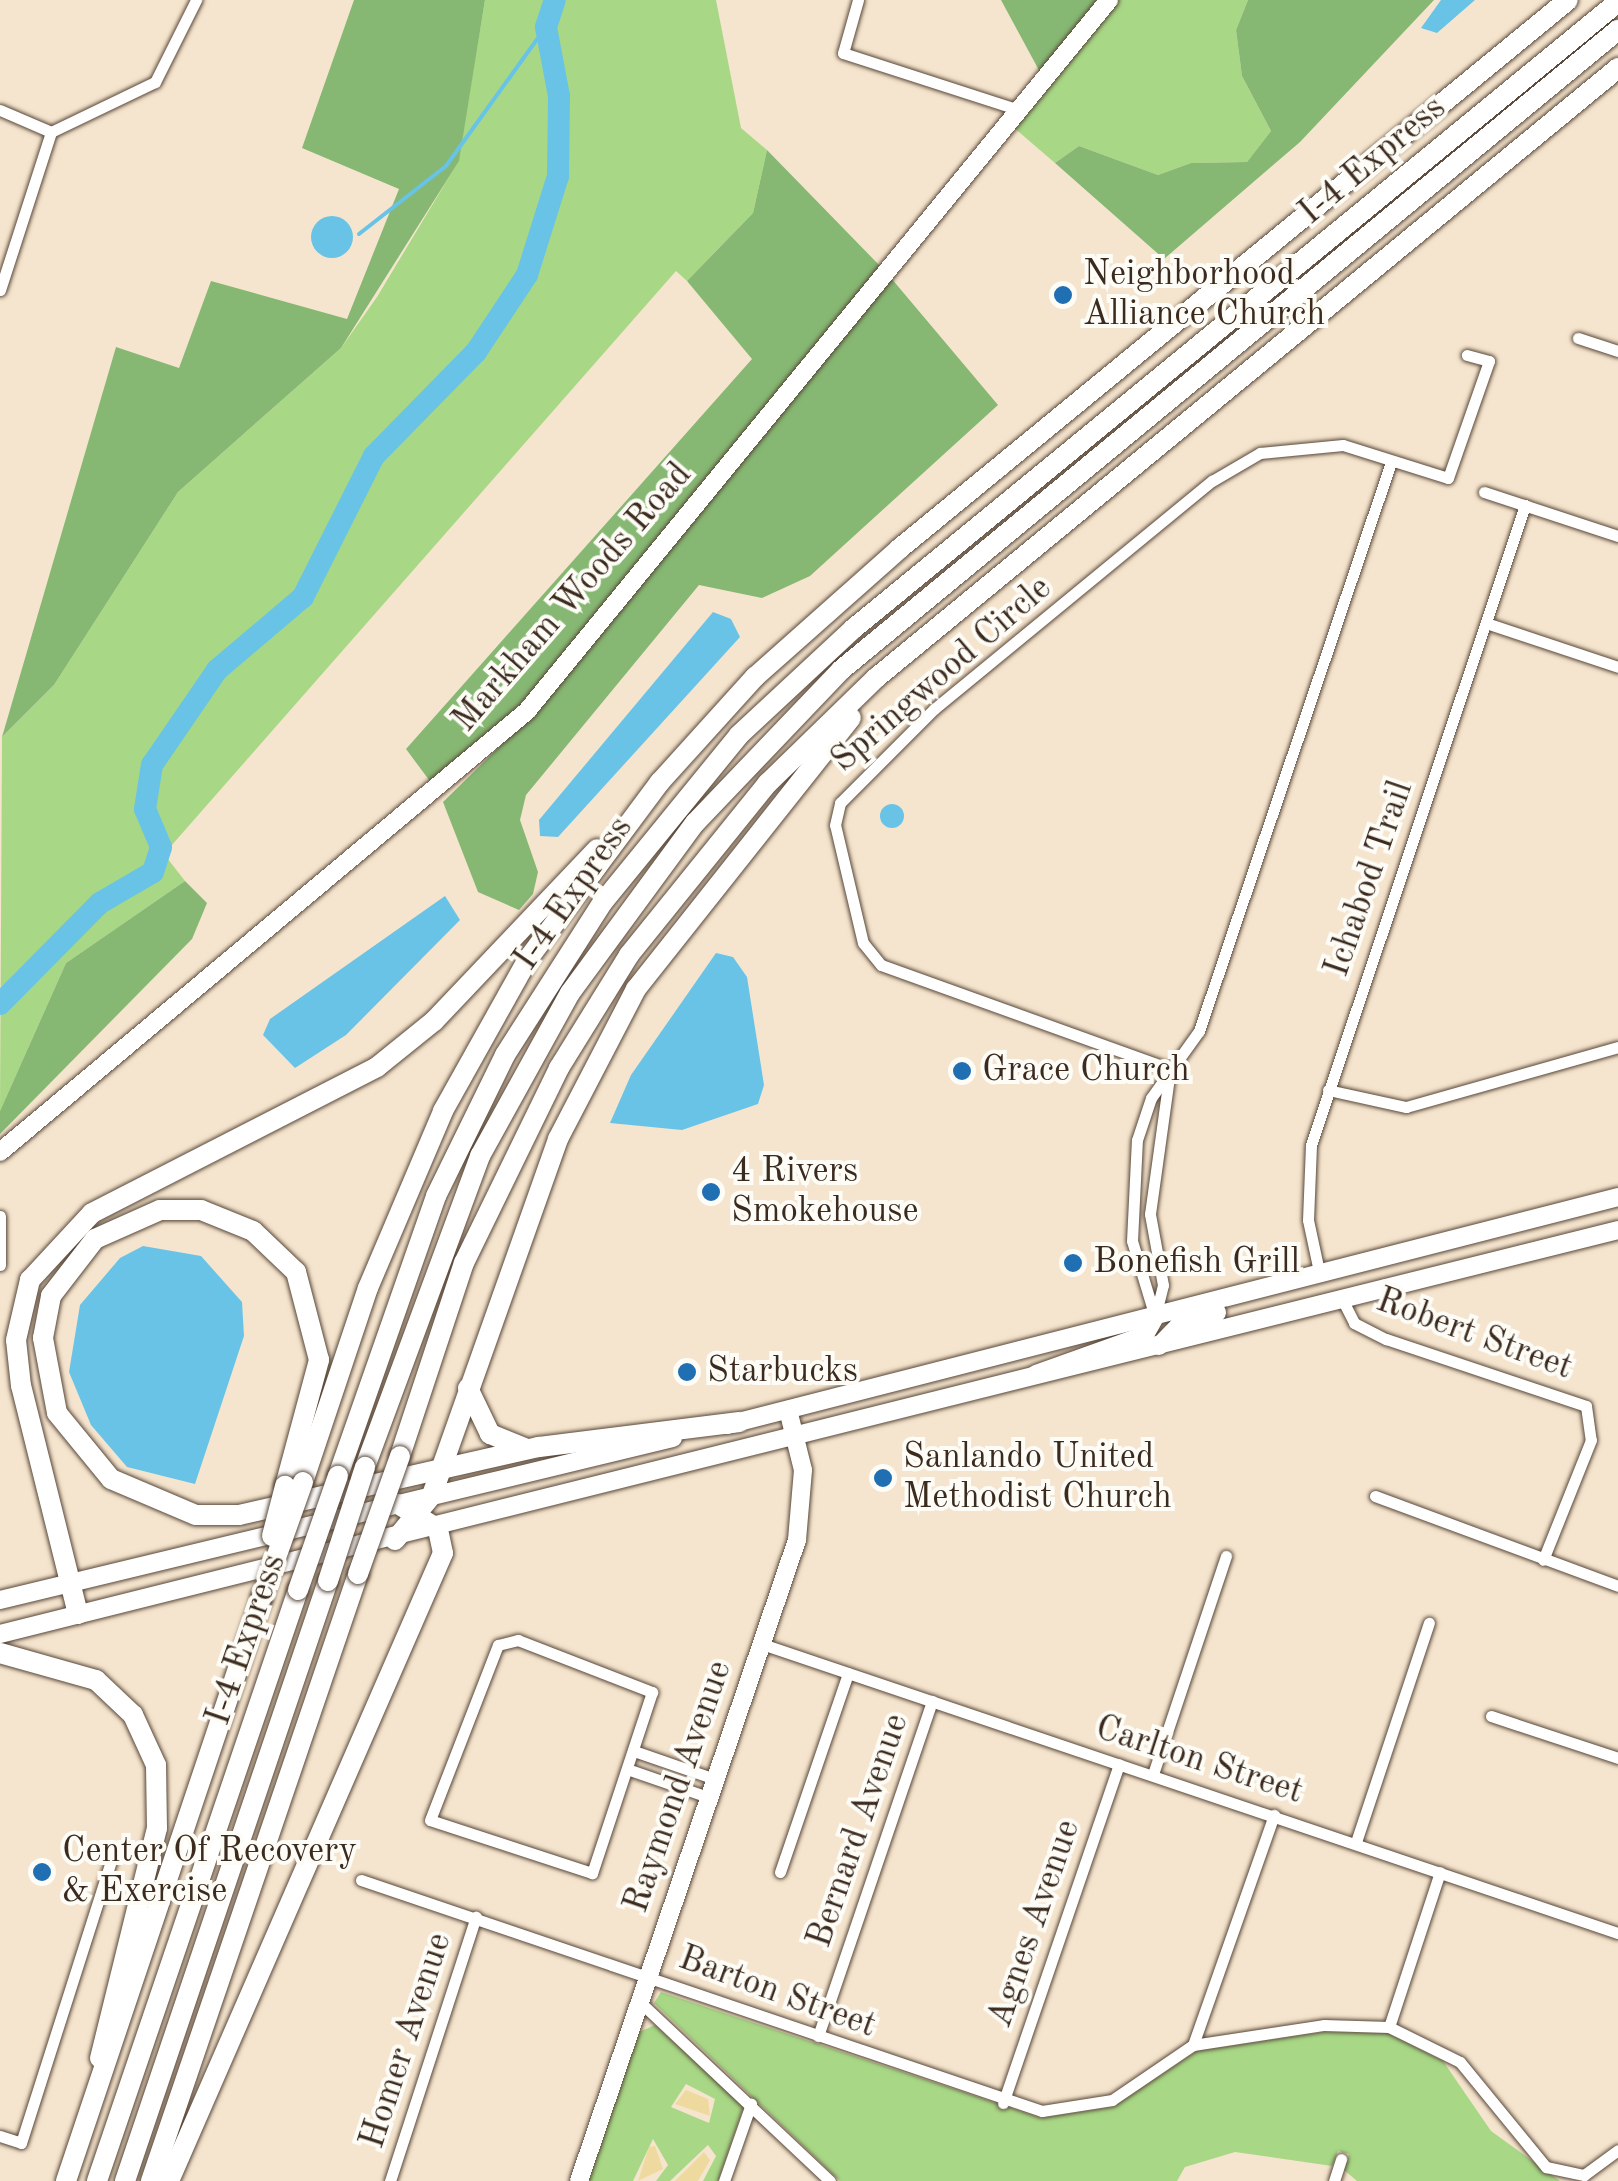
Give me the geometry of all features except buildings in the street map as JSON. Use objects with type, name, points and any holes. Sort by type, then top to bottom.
[{"type":"highway","points":[[78,1614],[16,1340],[30,1280],[50,1252],[92,1213],[377,1067],[434,1021],[621,828],[755,677],[899,549],[1568,0]]},
{"type":"highway","name":"I-4 Express","points":[[96,2181],[436,1196],[506,1056],[603,902],[739,735],[853,629],[1618,2]]},
{"type":"highway","name":"I-4 Express","points":[[125,2181],[365,1467],[480,1156],[570,993],[696,823],[840,670],[1618,30]]},
{"type":"highway","points":[[151,2181],[470,1248],[596,1004],[704,857],[876,678],[1618,68]]},
{"type":"highway","points":[[396,1540],[422,1515],[432,1495],[558,1139],[636,989],[876,678]]},
{"type":"highway","points":[[294,1484],[368,1288],[443,1111],[528,960],[621,828]]},
{"type":"highway","points":[[66,2181],[262,1597],[294,1484],[319,1360],[296,1272],[254,1231],[202,1210],[160,1210],[95,1238],[51,1296],[43,1338],[58,1412],[111,1478],[196,1515],[239,1515],[442,1465],[527,1449],[740,1422]]},
{"type":"highway","points":[[468,1388],[490,1434],[527,1449]]},
{"type":"highway","points":[[169,2181],[443,1553],[438,1529],[422,1515],[398,1504]]},
{"type":"highway","points":[[0,1653],[96,1680],[133,1715],[156,1765],[156,1828],[102,2022],[99,2084]]},
{"type":"main road","name":"Markham Woods Road","points":[[0,1152],[527,711],[1109,0]]},
{"type":"main road","points":[[0,1600],[740,1422],[1618,1197]]},
{"type":"main road","points":[[0,1634],[396,1540],[1618,1230]]},
{"type":"main road","points":[[1159,1347],[1179,1325],[1282,1286]]},
{"type":"main road","points":[[1023,1382],[1054,1361],[1145,1336],[1155,1317]]},
{"type":"main road","name":"Raymond Avenue","points":[[579,2181],[762,1644],[803,1510],[796,1437],[788,1410]]},
{"type":"street","points":[[0,290],[51,132],[155,82],[173,60],[196,0]]},
{"type":"street","points":[[858,0],[843,52],[1019,110]]},
{"type":"street","points":[[0,110],[51,132]]},
{"type":"street","points":[[1578,338],[1618,351]]},
{"type":"street","name":"Springwood Circle","points":[[1170,1069],[880,965],[863,943],[835,824],[840,804],[934,709],[1212,481],[1260,454],[1306,443],[1448,478],[1488,361],[1467,355]]},
{"type":"street","points":[[1155,1317],[1141,1294],[1128,1198],[1137,1140],[1170,1069],[1199,1030],[1391,462]]},
{"type":"street","points":[[1484,492],[1618,536]]},
{"type":"street","name":"Ichabod Trail","points":[[1320,1276],[1306,1183],[1328,1090],[1525,505]]},
{"type":"street","points":[[1486,623],[1618,667]]},
{"type":"street","points":[[1328,1090],[1406,1107],[1618,1047]]},
{"type":"street","points":[[1155,1317],[1163,1286],[1150,1214],[1170,1069]]},
{"type":"street","points":[[0,1216],[0,1266]]},
{"type":"street","name":"Robert Street","points":[[1342,1298],[1354,1323],[1572,1398],[1592,1420],[1543,1560]]},
{"type":"street","points":[[1374,1496],[1618,1586]]},
{"type":"street","points":[[1154,1774],[1226,1556]]},
{"type":"street","points":[[1356,1842],[1429,1623]]},
{"type":"street","points":[[504,1641],[652,1692],[627,1769],[592,1874],[430,1820],[504,1641]]},
{"type":"street","name":"Carlton Street","points":[[762,1644],[1618,1933]]},
{"type":"street","points":[[780,1872],[848,1673]]},
{"type":"street","name":"Bernard Avenue","points":[[818,2036],[932,1701]]},
{"type":"street","points":[[1491,1716],[1618,1758]]},
{"type":"street","points":[[634,1752],[712,1788]]},
{"type":"street","name":"Agnes Avenue","points":[[1003,2102],[1120,1764]]},
{"type":"street","points":[[627,1769],[712,1788]]},
{"type":"street","points":[[1274,1815],[1193,2045],[1324,2025],[1389,2027],[1460,2062],[1546,2167],[1584,2176],[1618,2150]]},
{"type":"street","points":[[0,2136],[21,2142],[112,1857]]},
{"type":"street","points":[[1389,2027],[1440,1872]]},
{"type":"street","name":"Barton Street","points":[[362,1880],[649,1976],[1003,2102],[1078,2111],[1112,2100],[1193,2045]]},
{"type":"street","name":"Homer Avenue","points":[[390,2181],[476,1918]]},
{"type":"street","points":[[640,2002],[830,2181]]},
{"type":"street","points":[[724,2181],[751,2104]]},
{"type":"street","points":[[1334,2181],[1341,2159]]},
{"type":"green space","points":[[354,0],[485,0],[459,161],[341,348],[178,492],[54,685],[2,737],[116,347],[179,368],[211,281],[347,319],[399,189],[302,148]]},
{"type":"green space","points":[[485,0],[716,0],[741,128],[767,150],[753,213],[687,281],[676,271],[164,854],[185,881],[66,963],[0,1111],[2,737],[54,685],[178,492],[341,348],[377,297],[458,162]]},
{"type":"green space","points":[[1001,0],[1101,0],[1041,74]]},
{"type":"green space","points":[[1117,0],[1248,0],[1236,30],[1242,76],[1271,131],[1247,162],[1191,163],[1158,175],[1079,146],[1055,163],[1013,127]]},
{"type":"green space","points":[[1248,0],[1434,0],[1300,142],[1164,259],[1055,163],[1079,146],[1158,175],[1191,163],[1247,162],[1271,131],[1242,76],[1236,30]]},
{"type":"green space","points":[[767,150],[882,268],[522,707],[435,788],[406,749],[752,359],[687,281],[753,213]]},
{"type":"green space","points":[[891,278],[998,405],[810,576],[762,598],[699,585],[526,795],[520,820],[538,872],[533,894],[519,910],[478,892],[443,802],[531,716]]},
{"type":"green space","points":[[185,881],[207,903],[192,939],[0,1134],[0,1111],[66,963]]},
{"type":"green space","points":[[661,1992],[1041,2118],[1113,2107],[1197,2051],[1324,2032],[1387,2033],[1443,2061],[1491,2131],[1560,2181],[1357,2181],[1344,2170],[1349,2154],[1338,2151],[1332,2166],[1235,2152],[1185,2167],[1177,2181],[840,2181],[654,2003]]},
{"type":"green space","points":[[655,2025],[744,2106],[718,2181],[703,2181],[716,2156],[708,2145],[670,2181],[656,2181],[668,2165],[653,2139],[633,2181],[588,2181],[637,2033]],"holes":[[[686,2084],[715,2099],[709,2123],[671,2107]]]},
{"type":"sand","points":[[686,2090],[708,2099],[710,2116],[675,2104]]},
{"type":"sand","points":[[655,2146],[663,2169],[638,2181],[649,2147]]},
{"type":"sand","points":[[704,2152],[710,2160],[698,2181],[675,2181]]},
{"type":"water","points":[[1441,0],[1475,0],[1437,33],[1421,28]]},
{"type":"water","points":[[332,216],[347,222],[353,237],[347,252],[332,258],[317,252],[311,237],[317,222]]},
{"type":"water","points":[[713,612],[731,619],[740,637],[558,837],[540,836],[539,820]]},
{"type":"water","points":[[892,804],[904,816],[892,828],[880,816]]},
{"type":"water","points":[[445,896],[460,920],[346,1035],[295,1068],[263,1035],[270,1019]]},
{"type":"water","points":[[716,953],[733,957],[747,977],[764,1085],[758,1104],[682,1130],[610,1123],[631,1075]]},
{"type":"water","points":[[143,1246],[201,1256],[242,1302],[244,1336],[195,1484],[127,1467],[91,1425],[69,1372],[80,1305],[120,1258]]},
{"type":"waterway","points":[[0,1004],[100,903],[153,872],[161,847],[145,809],[152,765],[217,670],[303,597],[374,456],[476,352],[527,275],[558,176],[559,96],[546,27],[555,0]]},
{"type":"waterway","points":[[359,234],[446,166],[546,27]]},
{"type":"place","name":"Neighborhood Alliance Church","points":[[1063,295]]},
{"type":"place","name":"Grace Church","points":[[962,1071]]},
{"type":"place","name":"4 Rivers Smokehouse","points":[[711,1192]]},
{"type":"place","name":"Bonefish Grill","points":[[1073,1263]]},
{"type":"place","name":"Starbucks","points":[[687,1372]]},
{"type":"place","name":"Sanlando United Methodist Church","points":[[883,1478]]},
{"type":"place","name":"Center Of Recovery & Exercise","points":[[42,1872]]}]
